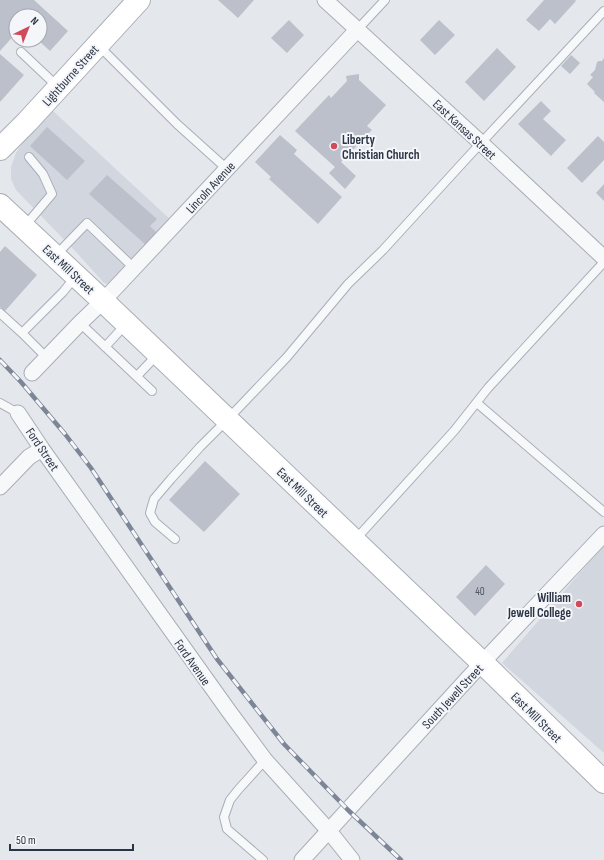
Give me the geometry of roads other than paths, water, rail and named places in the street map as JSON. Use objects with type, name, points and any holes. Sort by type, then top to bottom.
[{"type":"main road","name":"Lightburne Street","points":[[0,149],[139,0]]},
{"type":"main road","name":"East Mill Street","points":[[1,209],[24,227],[103,301],[482,663],[604,782]]},
{"type":"street","name":"East Kansas Street","points":[[325,0],[604,258]]},
{"type":"street","name":"Lincoln Avenue","points":[[32,373],[103,301],[358,30]]},
{"type":"street","name":"Ford Street","points":[[18,412],[68,485]]},
{"type":"street","points":[[0,487],[29,457],[42,449]]},
{"type":"street","name":"Ford Avenue","points":[[68,485],[265,760],[329,831],[352,860]]},
{"type":"street","name":"South Jewell Street","points":[[302,860],[482,663],[604,534]]},
{"type":"lane","name":"Lincoln Avenue","points":[[358,30],[385,0]]},
{"type":"lane","points":[[175,539],[156,522],[150,513],[154,500],[171,479],[287,357],[348,284],[383,250],[604,11]]},
{"type":"lane","points":[[97,45],[177,124],[227,169]]},
{"type":"lane","points":[[21,52],[58,87]]},
{"type":"lane","points":[[24,227],[52,194],[43,174],[29,157]]},
{"type":"lane","points":[[55,256],[87,223],[134,268]]},
{"type":"lane","points":[[354,542],[454,431],[488,388],[604,262]]},
{"type":"lane","points":[[22,333],[63,292],[76,276]]},
{"type":"lane","points":[[0,313],[47,358]]},
{"type":"lane","points":[[80,323],[152,391]]},
{"type":"lane","points":[[105,347],[126,324]]},
{"type":"lane","points":[[137,376],[158,354]]},
{"type":"lane","points":[[0,403],[18,412]]},
{"type":"lane","points":[[477,403],[604,512]]},
{"type":"lane","points":[[263,860],[227,829],[224,817],[230,800],[265,760]]},
{"type":"railway","points":[[0,360],[21,382],[65,434],[91,468],[217,659],[284,744],[348,810],[401,860]]},
{"type":"place","name":"Liberty Christian Church","points":[[334,146]]},
{"type":"place","name":"William Jewell College","points":[[579,604]]}]
